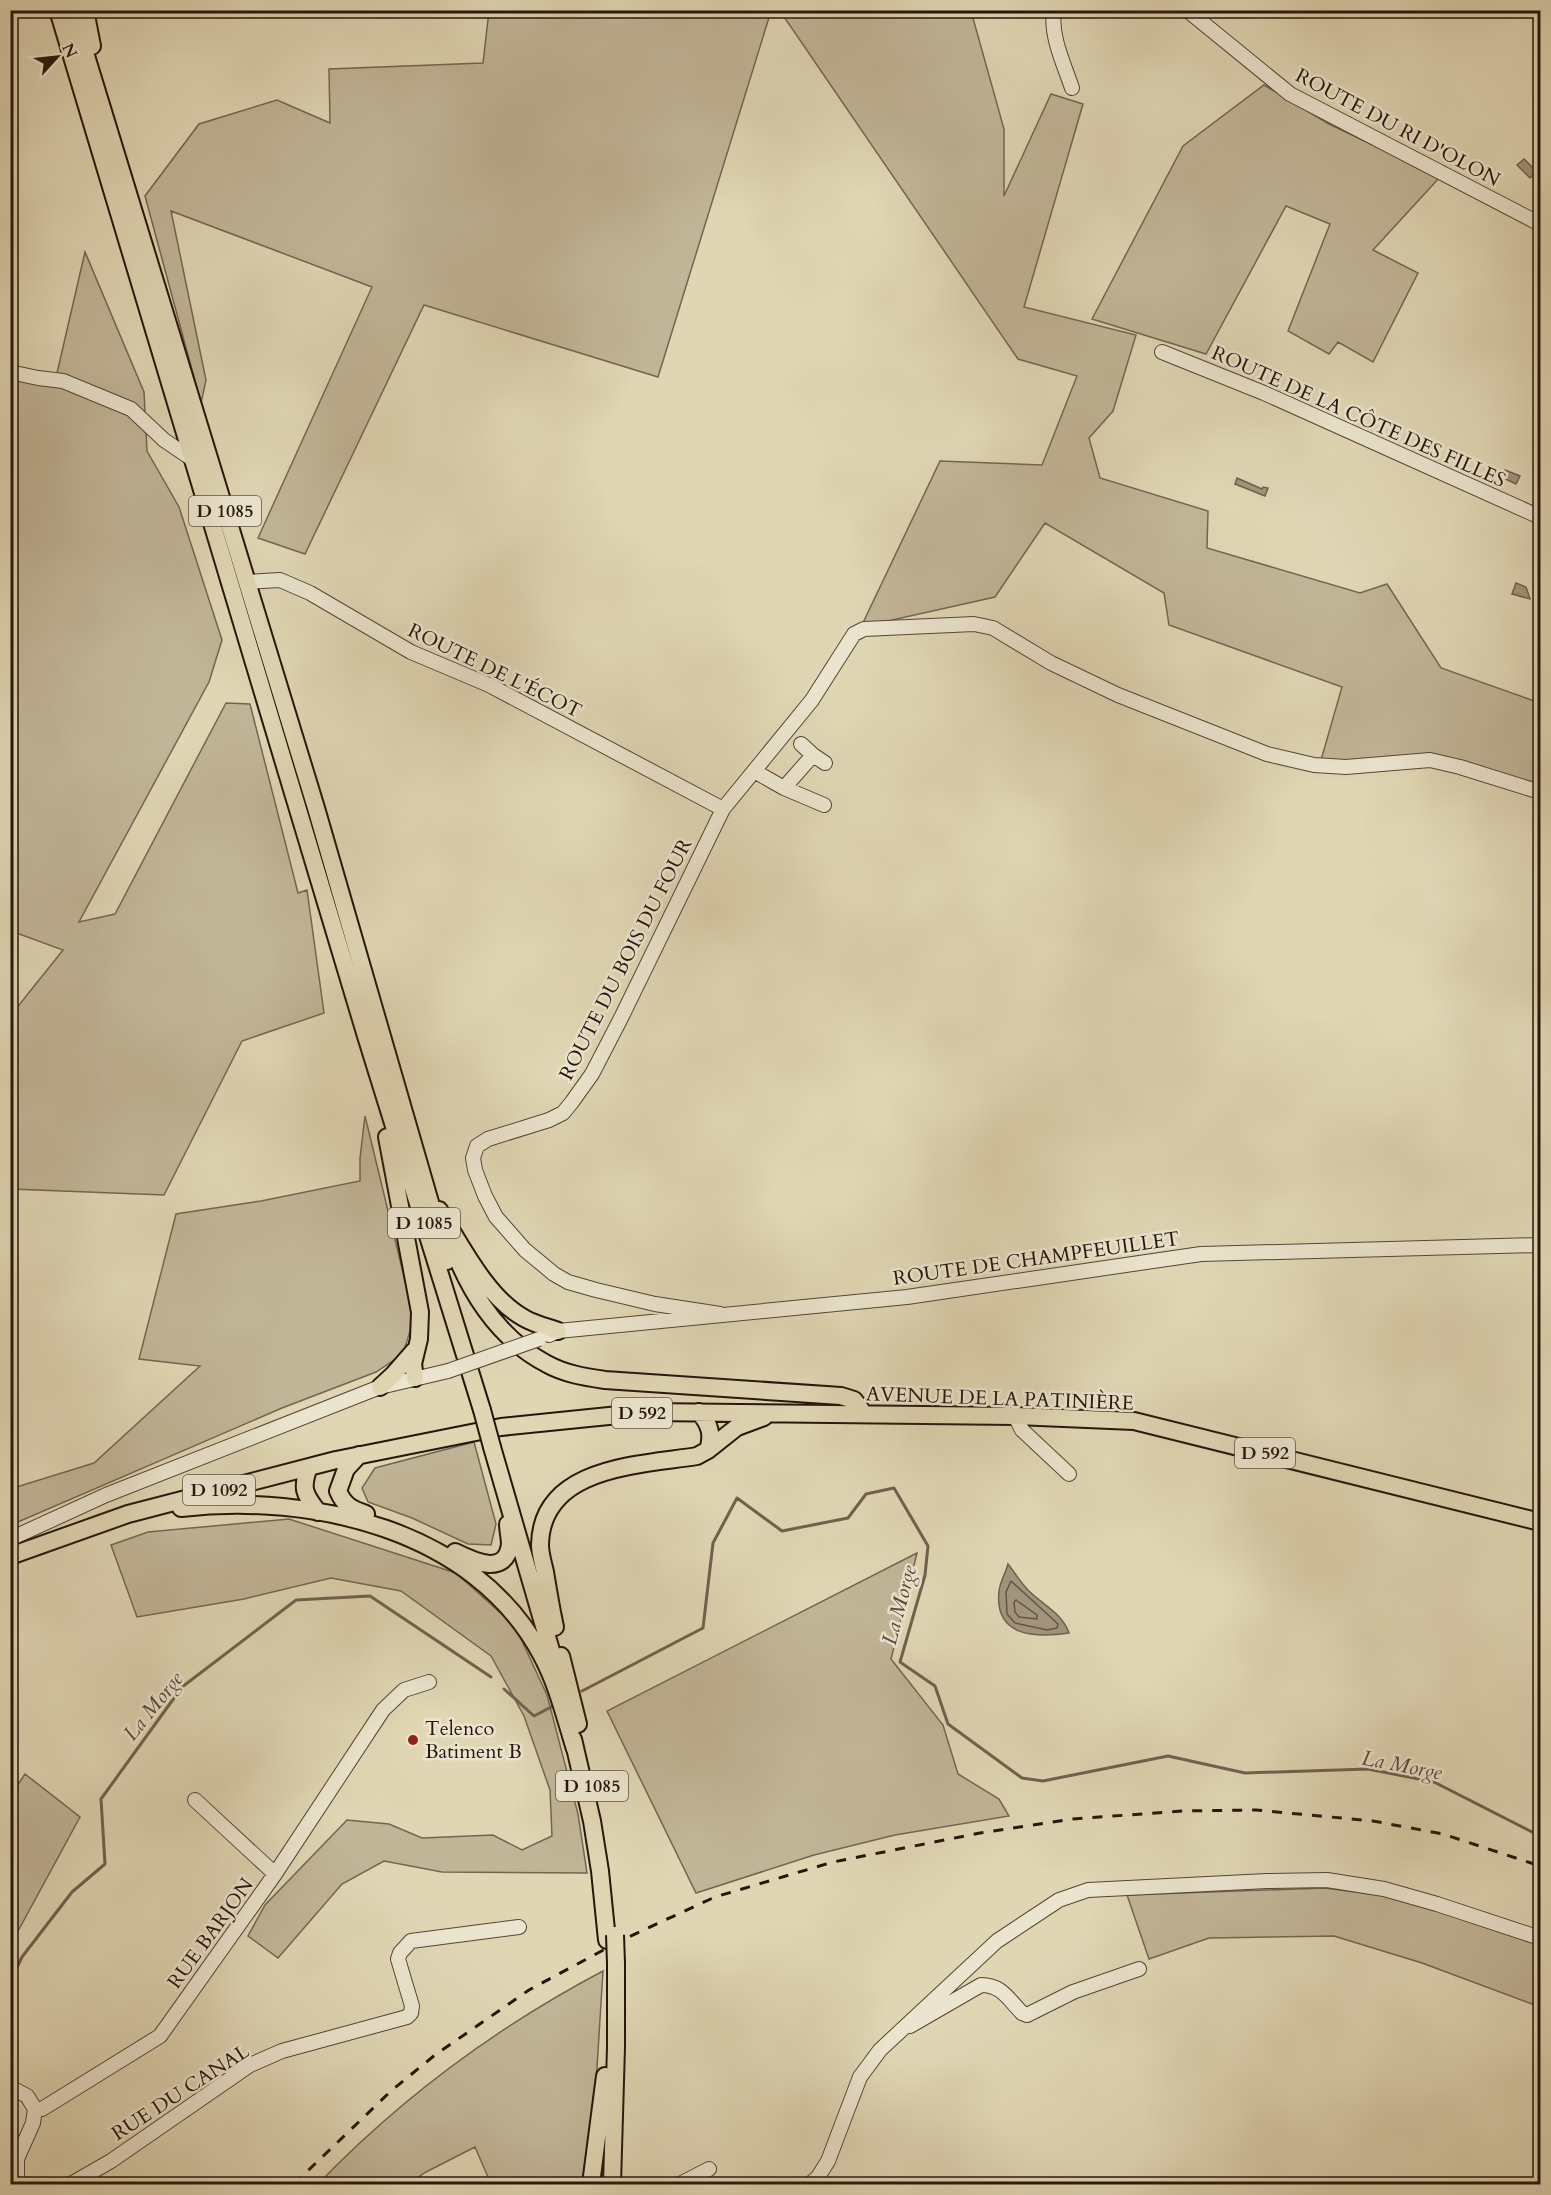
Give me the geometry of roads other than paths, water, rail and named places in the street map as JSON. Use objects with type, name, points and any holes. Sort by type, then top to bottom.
[{"type":"main road","name":"D 1085","points":[[58,10],[366,1036],[486,1410]]},
{"type":"main road","name":"D 1085","points":[[72,10],[316,808],[422,1169],[549,1641],[595,1841],[611,1937]]},
{"type":"main road","points":[[85,10],[92,41],[91,74]]},
{"type":"main road","points":[[366,1036],[400,1199],[420,1312],[419,1339],[413,1364],[415,1378]]},
{"type":"main road","points":[[422,1169],[458,1261],[474,1292],[494,1321],[511,1339],[547,1364],[571,1374],[605,1380],[841,1396],[854,1400],[864,1414]]},
{"type":"main road","points":[[437,1206],[468,1257],[501,1300],[525,1319],[558,1331]]},
{"type":"main road","points":[[380,1387],[393,1376],[417,1347]]},
{"type":"main road","name":"D 592","points":[[501,1427],[648,1412],[699,1412]]},
{"type":"main road","points":[[699,1412],[708,1425],[712,1438],[708,1450]]},
{"type":"main road","name":"AVENUE DE LA PATINIÈRE","points":[[699,1412],[1015,1416],[1134,1421],[1540,1522]]},
{"type":"main road","points":[[557,1640],[540,1546],[542,1527],[551,1507],[572,1486],[603,1471],[697,1456],[737,1427],[776,1413]]},
{"type":"main road","name":"D 1092","points":[[10,1556],[128,1514],[359,1455],[501,1427]]},
{"type":"main road","name":"D 1085","points":[[496,1446],[557,1640],[600,1819],[611,1937],[616,2047],[599,2184]]},
{"type":"main road","points":[[359,1455],[346,1469],[338,1491],[342,1502],[350,1508],[397,1524],[485,1565],[500,1561],[510,1544],[496,1446]]},
{"type":"main road","points":[[309,1467],[303,1481],[305,1492],[318,1512]]},
{"type":"main road","points":[[128,1514],[194,1506],[259,1505],[344,1516],[387,1529],[427,1545],[463,1566],[502,1600],[524,1627],[541,1654],[555,1686],[575,1749]]},
{"type":"main road","name":"D 1085","points":[[591,2184],[608,2047],[612,1965]]},
{"type":"main road","points":[[612,2184],[616,2047]]},
{"type":"street","points":[[1054,10],[1057,45],[1072,88]]},
{"type":"street","name":"ROUTE DU RI D'OLON","points":[[1186,10],[1290,94],[1540,224]]},
{"type":"street","name":"ROUTE DE LA CÔTE DES FILLES","points":[[1162,352],[1264,393],[1540,517]]},
{"type":"street","points":[[10,372],[63,381],[131,409],[164,440],[192,459]]},
{"type":"street","name":"ROUTE DE L'ÉCOT","points":[[247,582],[280,580],[310,593],[411,652],[489,685],[723,809]]},
{"type":"street","name":"ROUTE DU BOIS DU FOUR","points":[[720,1314],[655,1304],[606,1293],[568,1282],[554,1275],[525,1250],[496,1217],[485,1196],[473,1158],[477,1146],[488,1139],[549,1120],[563,1113],[572,1102],[592,1074],[621,1018],[723,809],[812,700],[854,634],[864,629],[974,624],[993,628],[1051,663],[1118,696],[1268,754],[1314,765],[1346,767],[1430,760],[1540,792]]},
{"type":"street","points":[[801,744],[825,763]]},
{"type":"street","points":[[784,788],[813,755]]},
{"type":"street","points":[[754,771],[784,788],[824,805]]},
{"type":"street","name":"ROUTE DE CHAMPFEUILLET","points":[[10,1539],[106,1495],[380,1387],[448,1371],[558,1331],[907,1297],[1201,1254],[1540,1245]]},
{"type":"street","points":[[1015,1416],[1022,1430],[1069,1474]]},
{"type":"street","name":"RUE BARJON","points":[[35,2109],[42,2109],[160,2036],[275,1874],[383,1710],[404,1690],[429,1682]]},
{"type":"street","points":[[195,1800],[275,1874]]},
{"type":"street","points":[[810,2184],[818,2177],[828,2161],[860,2077],[879,2050],[997,1941],[1059,1900],[1088,1890],[1327,1880],[1384,1889],[1540,1938]]},
{"type":"street","name":"RUE DU CANAL","points":[[71,2184],[111,2161],[250,2065],[282,2051],[407,2017],[411,2013],[412,2006],[398,1959],[400,1953],[411,1941],[519,1927]]},
{"type":"street","points":[[902,2028],[921,2021],[981,1985],[992,1985],[999,1989],[1022,2013],[1027,2015],[1073,1992],[1139,1969]]},
{"type":"street","points":[[10,2087],[27,2096],[35,2109],[33,2123],[16,2159],[17,2184]]},
{"type":"street","points":[[680,2184],[709,2169]]},
{"type":"water","points":[[1524,159],[1537,172],[1530,178],[1517,165]]},
{"type":"water","points":[[1505,470],[1520,476],[1516,484],[1501,477]]},
{"type":"water","points":[[1237,478],[1262,489],[1263,487],[1268,488],[1265,496],[1235,484]]},
{"type":"water","points":[[1516,583],[1526,587],[1530,599],[1512,594]]},
{"type":"water","points":[[1008,1564],[1029,1591],[1062,1620],[1069,1633],[1031,1634],[1010,1626],[1003,1618],[999,1606],[999,1591]]},
{"type":"waterway","name":"La Morge","points":[[582,1691],[703,1628],[713,1543],[737,1498],[782,1531],[848,1518],[866,1494],[894,1488],[928,1546],[925,1575],[900,1662],[935,1686],[948,1724],[1022,1778],[1043,1781],[1168,1756],[1245,1773],[1368,1769],[1434,1782],[1540,1836]]},
{"type":"waterway","name":"La Morge","points":[[10,1982],[22,1957],[72,1892],[105,1864],[101,1799],[182,1687],[296,1600],[370,1596],[491,1677]]},
{"type":"waterway","name":"La Morge","points":[[504,1689],[534,1716],[555,1705]]},
{"type":"railway","points":[[294,2184],[391,2091],[435,2055],[529,1990],[622,1940],[715,1897],[833,1862],[980,1833],[1073,1819],[1182,1811],[1256,1810],[1373,1821],[1443,1834],[1540,1866]]},
{"type":"place","name":"Telenco Batiment B","points":[[413,1740]]}]
